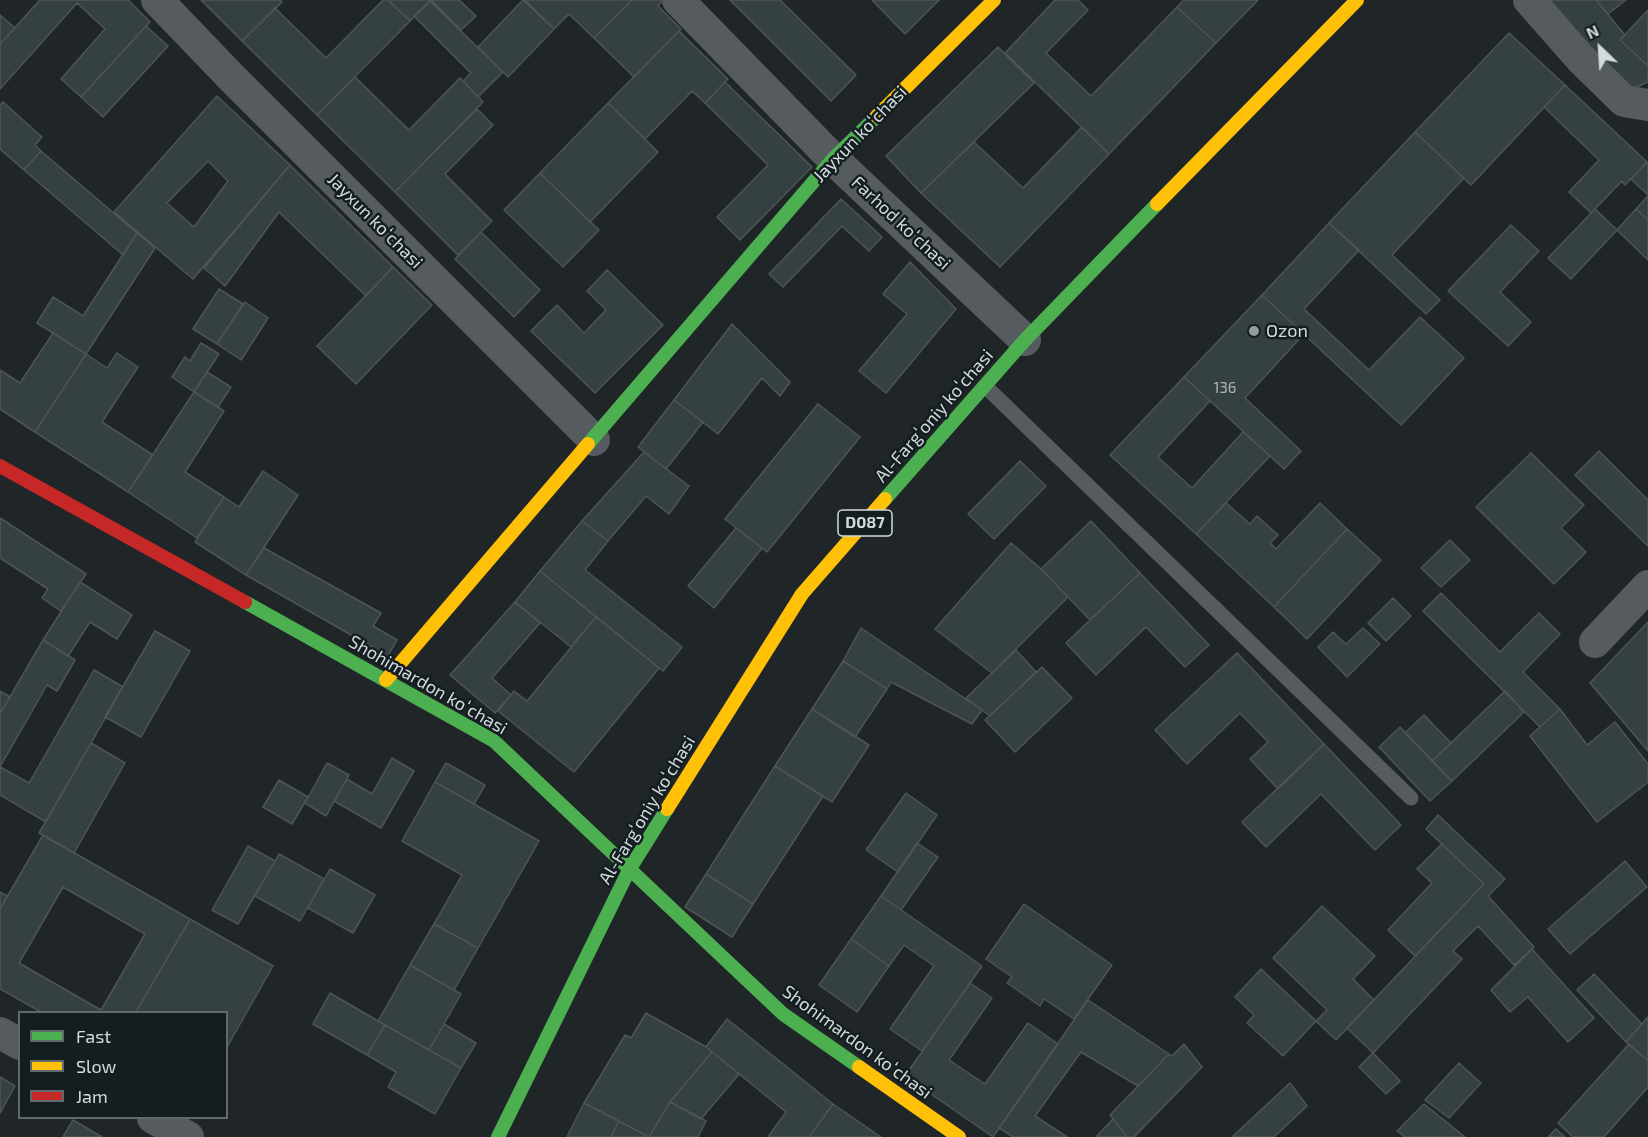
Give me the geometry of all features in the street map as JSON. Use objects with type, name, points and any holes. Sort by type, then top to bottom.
[{"type":"street","name":"Jayxun koʻchasi","points":[[157,0],[594,440]]},
{"type":"street","name":"Farhod koʻchasi","points":[[678,0],[833,159],[1025,340]]},
{"type":"street","name":"Jayxun koʻchasi","points":[[386,680],[833,159],[994,0]]},
{"type":"street","name":"Al-Fargʻoniy koʻchasi","points":[[498,1137],[629,870],[802,594],[1025,340],[1357,0]]},
{"type":"street","points":[[1530,0],[1581,59],[1624,101],[1648,105]]},
{"type":"street","name":"Shohimardon koʻchasi","points":[[0,466],[494,741],[783,1014],[959,1137]]},
{"type":"street","points":[[1595,642],[1648,586]]},
{"type":"street","points":[[0,1033],[18,1043]]},
{"type":"street","points":[[155,1119],[188,1137]]},
{"type":"lane","points":[[985,386],[1411,798]]},
{"type":"building","points":[[40,0],[128,0],[150,22],[81,97],[61,79],[105,29],[77,3],[0,89],[0,44]]},
{"type":"building","points":[[201,0],[280,0],[282,2],[242,41]]},
{"type":"building","points":[[383,0],[388,0],[410,21],[317,115],[242,41],[275,8],[326,58]]},
{"type":"building","points":[[392,0],[430,1],[410,21],[390,2]]},
{"type":"building","points":[[431,0],[459,0],[476,16],[461,30]]},
{"type":"building","points":[[523,0],[554,29],[508,77],[478,47]]},
{"type":"building","points":[[525,0],[632,0],[594,38],[569,14],[554,29]]},
{"type":"building","points":[[632,0],[663,0],[658,6],[681,29],[634,77],[594,38]]},
{"type":"building","points":[[730,0],[780,0],[856,75],[831,101]]},
{"type":"building","points":[[872,0],[939,0],[905,34]]},
{"type":"building","points":[[1055,0],[1078,0],[1088,10],[1046,53],[1091,96],[1177,7],[1216,43],[1109,154],[1005,53]]},
{"type":"building","points":[[1184,0],[1258,0],[1216,43],[1177,7]]},
{"type":"building","points":[[1550,0],[1596,0],[1625,35],[1620,40],[1648,66],[1648,82],[1628,91]]},
{"type":"building","points":[[1596,0],[1626,0],[1608,14]]},
{"type":"building","points":[[430,1],[503,72],[478,97],[463,81],[471,73],[414,16]]},
{"type":"building","points":[[1648,10],[1648,66],[1620,40]]},
{"type":"building","points":[[0,15],[15,28],[0,44]]},
{"type":"building","points":[[146,26],[168,46],[103,117],[81,97]]},
{"type":"building","points":[[679,31],[728,79],[705,103],[692,91],[645,139],[608,103]]},
{"type":"building","points":[[1509,33],[1565,85],[1471,185],[1415,132]]},
{"type":"building","points":[[998,47],[1034,83],[921,193],[886,156]]},
{"type":"building","points":[[355,77],[409,130],[460,78],[483,102],[395,192],[317,115]]},
{"type":"building","points":[[725,82],[812,167],[740,240],[717,217],[768,165],[705,103]]},
{"type":"building","points":[[1565,85],[1647,162],[1625,185],[1622,181],[1591,213],[1569,192],[1599,160],[1544,107]]},
{"type":"building","points":[[217,96],[290,165],[193,279],[114,212]],"holes":[[[208,161],[228,181],[194,227],[167,203]]]},
{"type":"building","points":[[3,102],[42,137],[35,145],[41,151],[24,170],[0,149],[0,105]]},
{"type":"building","points":[[608,103],[658,152],[590,222],[540,173]]},
{"type":"building","points":[[477,109],[493,125],[445,174],[492,221],[458,255],[395,192]]},
{"type":"building","points":[[1082,127],[1109,154],[1000,267],[921,193],[974,142],[1023,188]]},
{"type":"building","points":[[1415,132],[1464,178],[1392,255],[1440,300],[1426,314],[1329,223]]},
{"type":"building","points":[[41,151],[137,233],[123,255],[24,170]]},
{"type":"building","points":[[1648,163],[1648,195],[1631,179]]},
{"type":"building","points":[[290,165],[393,267],[366,296],[279,212],[225,286],[204,268]]},
{"type":"building","points":[[540,173],[599,230],[563,267],[504,210]]},
{"type":"building","points":[[1648,196],[1648,220],[1636,209]]},
{"type":"building","points":[[841,199],[882,237],[869,251],[842,226],[783,287],[769,274]]},
{"type":"building","points":[[1595,209],[1617,230],[1571,279],[1548,258]]},
{"type":"building","points":[[1636,209],[1648,220],[1648,260],[1617,230]]},
{"type":"building","points":[[1329,223],[1359,250],[1304,309],[1369,370],[1420,317],[1464,358],[1401,425],[1262,295]]},
{"type":"building","points":[[1511,225],[1539,251],[1500,292],[1531,322],[1508,346],[1448,291]]},
{"type":"building","points":[[481,232],[540,290],[514,317],[455,259]]},
{"type":"building","points":[[137,233],[155,248],[86,354],[37,323],[53,297],[83,316]]},
{"type":"building","points":[[910,262],[956,309],[886,393],[859,371],[907,314],[883,294]]},
{"type":"building","points":[[393,267],[432,305],[356,384],[317,346]]},
{"type":"building","points":[[607,270],[663,325],[595,393],[531,331],[557,305],[584,333],[606,310],[587,291]]},
{"type":"building","points":[[219,289],[243,304],[217,344],[193,329]]},
{"type":"building","points":[[1262,295],[1304,334],[1245,398],[1301,451],[1284,469],[1184,377]]},
{"type":"building","points":[[245,302],[268,318],[241,360],[217,344]]},
{"type":"building","points":[[732,324],[790,382],[780,396],[762,378],[718,434],[674,400]]},
{"type":"building","points":[[53,333],[86,354],[35,432],[0,409],[0,370],[20,383]]},
{"type":"building","points":[[201,343],[219,354],[194,392],[172,377],[185,357],[190,361]]},
{"type":"building","points":[[117,353],[138,367],[102,422],[153,455],[128,492],[35,432],[86,354],[107,368]]},
{"type":"building","points":[[207,372],[231,387],[218,407],[194,392]]},
{"type":"building","points":[[1184,377],[1210,401],[1158,457],[1192,488],[1243,432],[1270,456],[1196,534],[1110,455]]},
{"type":"building","points":[[194,392],[224,411],[185,472],[224,497],[197,538],[128,492]]},
{"type":"building","points":[[674,400],[703,422],[666,469],[638,447]]},
{"type":"building","points":[[818,404],[860,437],[767,552],[725,519]]},
{"type":"building","points":[[1599,451],[1648,500],[1648,546],[1575,475]]},
{"type":"building","points":[[644,452],[689,486],[669,514],[646,496],[608,541],[582,521]]},
{"type":"building","points":[[1531,453],[1584,505],[1561,528],[1586,552],[1554,584],[1476,507]]},
{"type":"building","points":[[1020,461],[1046,486],[994,539],[968,514]]},
{"type":"building","points":[[263,471],[298,495],[246,575],[195,542],[224,497],[239,507]]},
{"type":"building","points":[[1226,503],[1250,524],[1257,516],[1278,535],[1270,543],[1276,549],[1320,503],[1347,529],[1274,607],[1196,534]]},
{"type":"building","points":[[0,518],[86,574],[61,611],[42,598],[48,589],[0,558]]},
{"type":"building","points":[[582,521],[608,541],[585,570],[682,647],[663,671],[540,571]]},
{"type":"building","points":[[1091,521],[1140,573],[1090,620],[1041,569]]},
{"type":"building","points":[[736,528],[762,548],[714,608],[688,586]]},
{"type":"building","points":[[1347,529],[1381,560],[1307,639],[1274,607]]},
{"type":"building","points":[[1450,540],[1470,560],[1441,587],[1421,568]]},
{"type":"building","points":[[1011,543],[1068,597],[992,673],[935,629]]},
{"type":"building","points":[[264,548],[381,613],[373,626],[397,640],[388,656],[246,575]]},
{"type":"building","points":[[540,571],[596,617],[571,647],[515,602]]},
{"type":"building","points":[[1140,573],[1209,645],[1185,667],[1146,627],[1096,675],[1066,643]]},
{"type":"building","points":[[80,582],[132,615],[117,639],[90,622],[68,656],[43,640]]},
{"type":"building","points":[[1441,593],[1500,652],[1539,613],[1560,634],[1523,672],[1560,709],[1540,727],[1423,611]]},
{"type":"building","points":[[1393,598],[1411,616],[1386,641],[1368,623]]},
{"type":"building","points":[[515,602],[540,623],[492,678],[511,695],[495,713],[450,675]]},
{"type":"building","points":[[596,617],[659,668],[574,772],[498,711],[514,691],[527,701]]},
{"type":"building","points":[[1648,622],[1648,751],[1590,683]]},
{"type":"building","points":[[861,628],[982,710],[972,724],[891,682],[887,689],[843,661]]},
{"type":"building","points":[[1363,628],[1380,644],[1347,677],[1318,647],[1333,632],[1346,644]]},
{"type":"building","points":[[155,631],[190,651],[141,737],[105,717]]},
{"type":"building","points":[[43,640],[75,660],[57,691],[47,685],[0,767],[0,714]]},
{"type":"building","points":[[1016,650],[1036,672],[990,716],[966,698]]},
{"type":"building","points":[[1237,653],[1324,744],[1278,789],[1250,759],[1268,742],[1240,713],[1187,764],[1155,730]]},
{"type":"building","points":[[843,661],[887,689],[855,737],[812,709]]},
{"type":"building","points":[[1042,667],[1072,698],[1015,752],[985,720]]},
{"type":"building","points":[[94,670],[123,687],[46,822],[0,795],[0,767],[29,783]]},
{"type":"building","points":[[0,691],[10,697],[0,714]]},
{"type":"building","points":[[1505,691],[1524,712],[1452,781],[1432,761]]},
{"type":"building","points":[[812,709],[869,745],[832,802],[775,766]]},
{"type":"building","points":[[1560,709],[1587,745],[1615,722],[1648,764],[1648,782],[1597,822],[1530,736]]},
{"type":"building","points":[[1424,715],[1451,743],[1432,761],[1405,733]]},
{"type":"building","points":[[1400,727],[1452,781],[1430,801],[1379,747]]},
{"type":"building","points":[[91,743],[125,763],[74,853],[39,833]]},
{"type":"building","points":[[1324,744],[1401,825],[1375,850],[1321,794],[1266,847],[1242,822]]},
{"type":"building","points":[[392,758],[414,771],[381,828],[334,801],[347,779],[372,794]]},
{"type":"building","points":[[327,763],[349,775],[326,816],[305,803]]},
{"type":"building","points":[[446,763],[485,785],[474,804],[435,782]]},
{"type":"building","points":[[775,766],[823,796],[753,904],[706,874]]},
{"type":"building","points":[[279,780],[308,797],[292,824],[263,807]]},
{"type":"building","points":[[435,782],[539,841],[478,948],[434,924],[462,875],[402,841]]},
{"type":"building","points":[[906,793],[937,815],[898,872],[866,850]]},
{"type":"building","points":[[1438,815],[1505,879],[1488,896],[1534,947],[1514,965],[1478,926],[1453,951],[1462,959],[1373,1053],[1347,1028],[1484,884],[1426,829]]},
{"type":"building","points":[[43,835],[190,919],[137,1011],[39,1011],[0,989],[0,909]],"holes":[[[63,887],[145,934],[101,1010],[19,963]]]},
{"type":"building","points":[[917,843],[938,857],[901,910],[881,896]]},
{"type":"building","points":[[1442,844],[1484,884],[1415,956],[1388,930],[1432,883],[1417,869]]},
{"type":"building","points":[[248,846],[275,861],[238,924],[212,910]]},
{"type":"building","points":[[279,854],[324,879],[300,921],[255,896]]},
{"type":"building","points":[[1625,861],[1647,887],[1570,954],[1548,929]]},
{"type":"building","points":[[330,869],[375,895],[353,933],[308,908]]},
{"type":"building","points":[[706,874],[753,904],[732,937],[685,907]]},
{"type":"building","points":[[0,892],[7,896],[0,909]]},
{"type":"building","points":[[881,896],[982,966],[922,1051],[890,1029],[934,966],[904,945],[889,966],[851,939]]},
{"type":"building","points":[[1024,904],[1112,965],[1074,1019],[1044,999],[1040,1006],[1007,983],[1012,977],[986,959]]},
{"type":"building","points":[[1322,906],[1375,956],[1353,979],[1374,1000],[1336,1040],[1316,1021],[1327,1010],[1273,958]]},
{"type":"building","points":[[190,919],[273,966],[228,1045],[228,1011],[137,1011]]},
{"type":"building","points":[[434,924],[478,948],[454,990],[410,965]]},
{"type":"building","points":[[851,939],[889,966],[857,1012],[819,985]]},
{"type":"building","points":[[1532,949],[1594,1018],[1568,1042],[1528,997],[1510,1012],[1491,990]]},
{"type":"building","points":[[410,965],[461,994],[429,1050],[378,1021]]},
{"type":"building","points":[[1261,969],[1316,1021],[1283,1056],[1247,1023],[1254,1015],[1235,997]]},
{"type":"building","points":[[1594,974],[1642,1024],[1626,1042],[1577,990]]},
{"type":"building","points":[[970,983],[992,998],[949,1060],[985,1084],[1028,1023],[1058,1044],[993,1137],[905,1076]]},
{"type":"building","points":[[330,993],[385,1025],[367,1055],[313,1024]]},
{"type":"building","points":[[1088,1000],[1169,1054],[1138,1086],[1081,1052],[1035,1116],[1067,1137],[1013,1137],[999,1128]]},
{"type":"building","points":[[646,1013],[712,1052],[670,1102],[649,1137],[584,1103],[625,1035],[631,1038]]},
{"type":"building","points":[[1648,1017],[1648,1061],[1626,1042]]},
{"type":"building","points":[[727,1019],[833,1104],[809,1137],[768,1137],[786,1112],[706,1047]]},
{"type":"building","points":[[444,1024],[476,1043],[461,1068],[429,1050]]},
{"type":"building","points":[[385,1025],[461,1068],[435,1114],[388,1087],[396,1072],[367,1055]]},
{"type":"building","points":[[1184,1044],[1202,1067],[1134,1137],[1127,1137],[1110,1115],[1169,1054],[1172,1056]]},
{"type":"building","points":[[1629,1044],[1648,1061],[1648,1087],[1604,1137],[1573,1137],[1558,1123]]},
{"type":"building","points":[[712,1052],[739,1074],[701,1119],[670,1102]]},
{"type":"building","points":[[1373,1053],[1400,1081],[1386,1094],[1359,1067]]},
{"type":"building","points":[[1459,1063],[1481,1083],[1449,1118],[1425,1100]]},
{"type":"building","points":[[0,1077],[15,1086],[0,1113]]},
{"type":"building","points":[[1290,1083],[1307,1106],[1274,1137],[1232,1137]]},
{"type":"building","points":[[670,1102],[706,1121],[698,1137],[649,1137]]},
{"type":"building","points":[[584,1103],[619,1121],[611,1137],[567,1137]]},
{"type":"building","points":[[833,1104],[881,1137],[809,1137]]},
{"type":"building","points":[[1424,1104],[1465,1137],[1405,1137],[1397,1131]]},
{"type":"building","points":[[1113,1119],[1127,1137],[1096,1137]]},
{"type":"building","points":[[73,1120],[102,1137],[63,1137]]},
{"type":"building","points":[[619,1121],[649,1137],[611,1137]]},
{"type":"building","points":[[1556,1129],[1565,1137],[1548,1137]]},
{"type":"traffic: fast","points":[[588,444],[833,159],[877,116]]},
{"type":"traffic: fast","points":[[885,499],[1025,340],[1157,204]]},
{"type":"traffic: fast","points":[[245,602],[494,741],[783,1014],[859,1067]]},
{"type":"traffic: fast","points":[[498,1137],[629,870],[667,809]]},
{"type":"traffic: slow","points":[[877,116],[994,0]]},
{"type":"traffic: slow","points":[[1157,204],[1357,0]]},
{"type":"traffic: slow","points":[[386,680],[588,444]]},
{"type":"traffic: slow","points":[[667,809],[802,594],[885,499]]},
{"type":"traffic: slow","points":[[859,1067],[959,1137]]},
{"type":"traffic: jam","points":[[0,466],[245,602]]},
{"type":"place","name":"Ozon","points":[[1254,331]]}]
